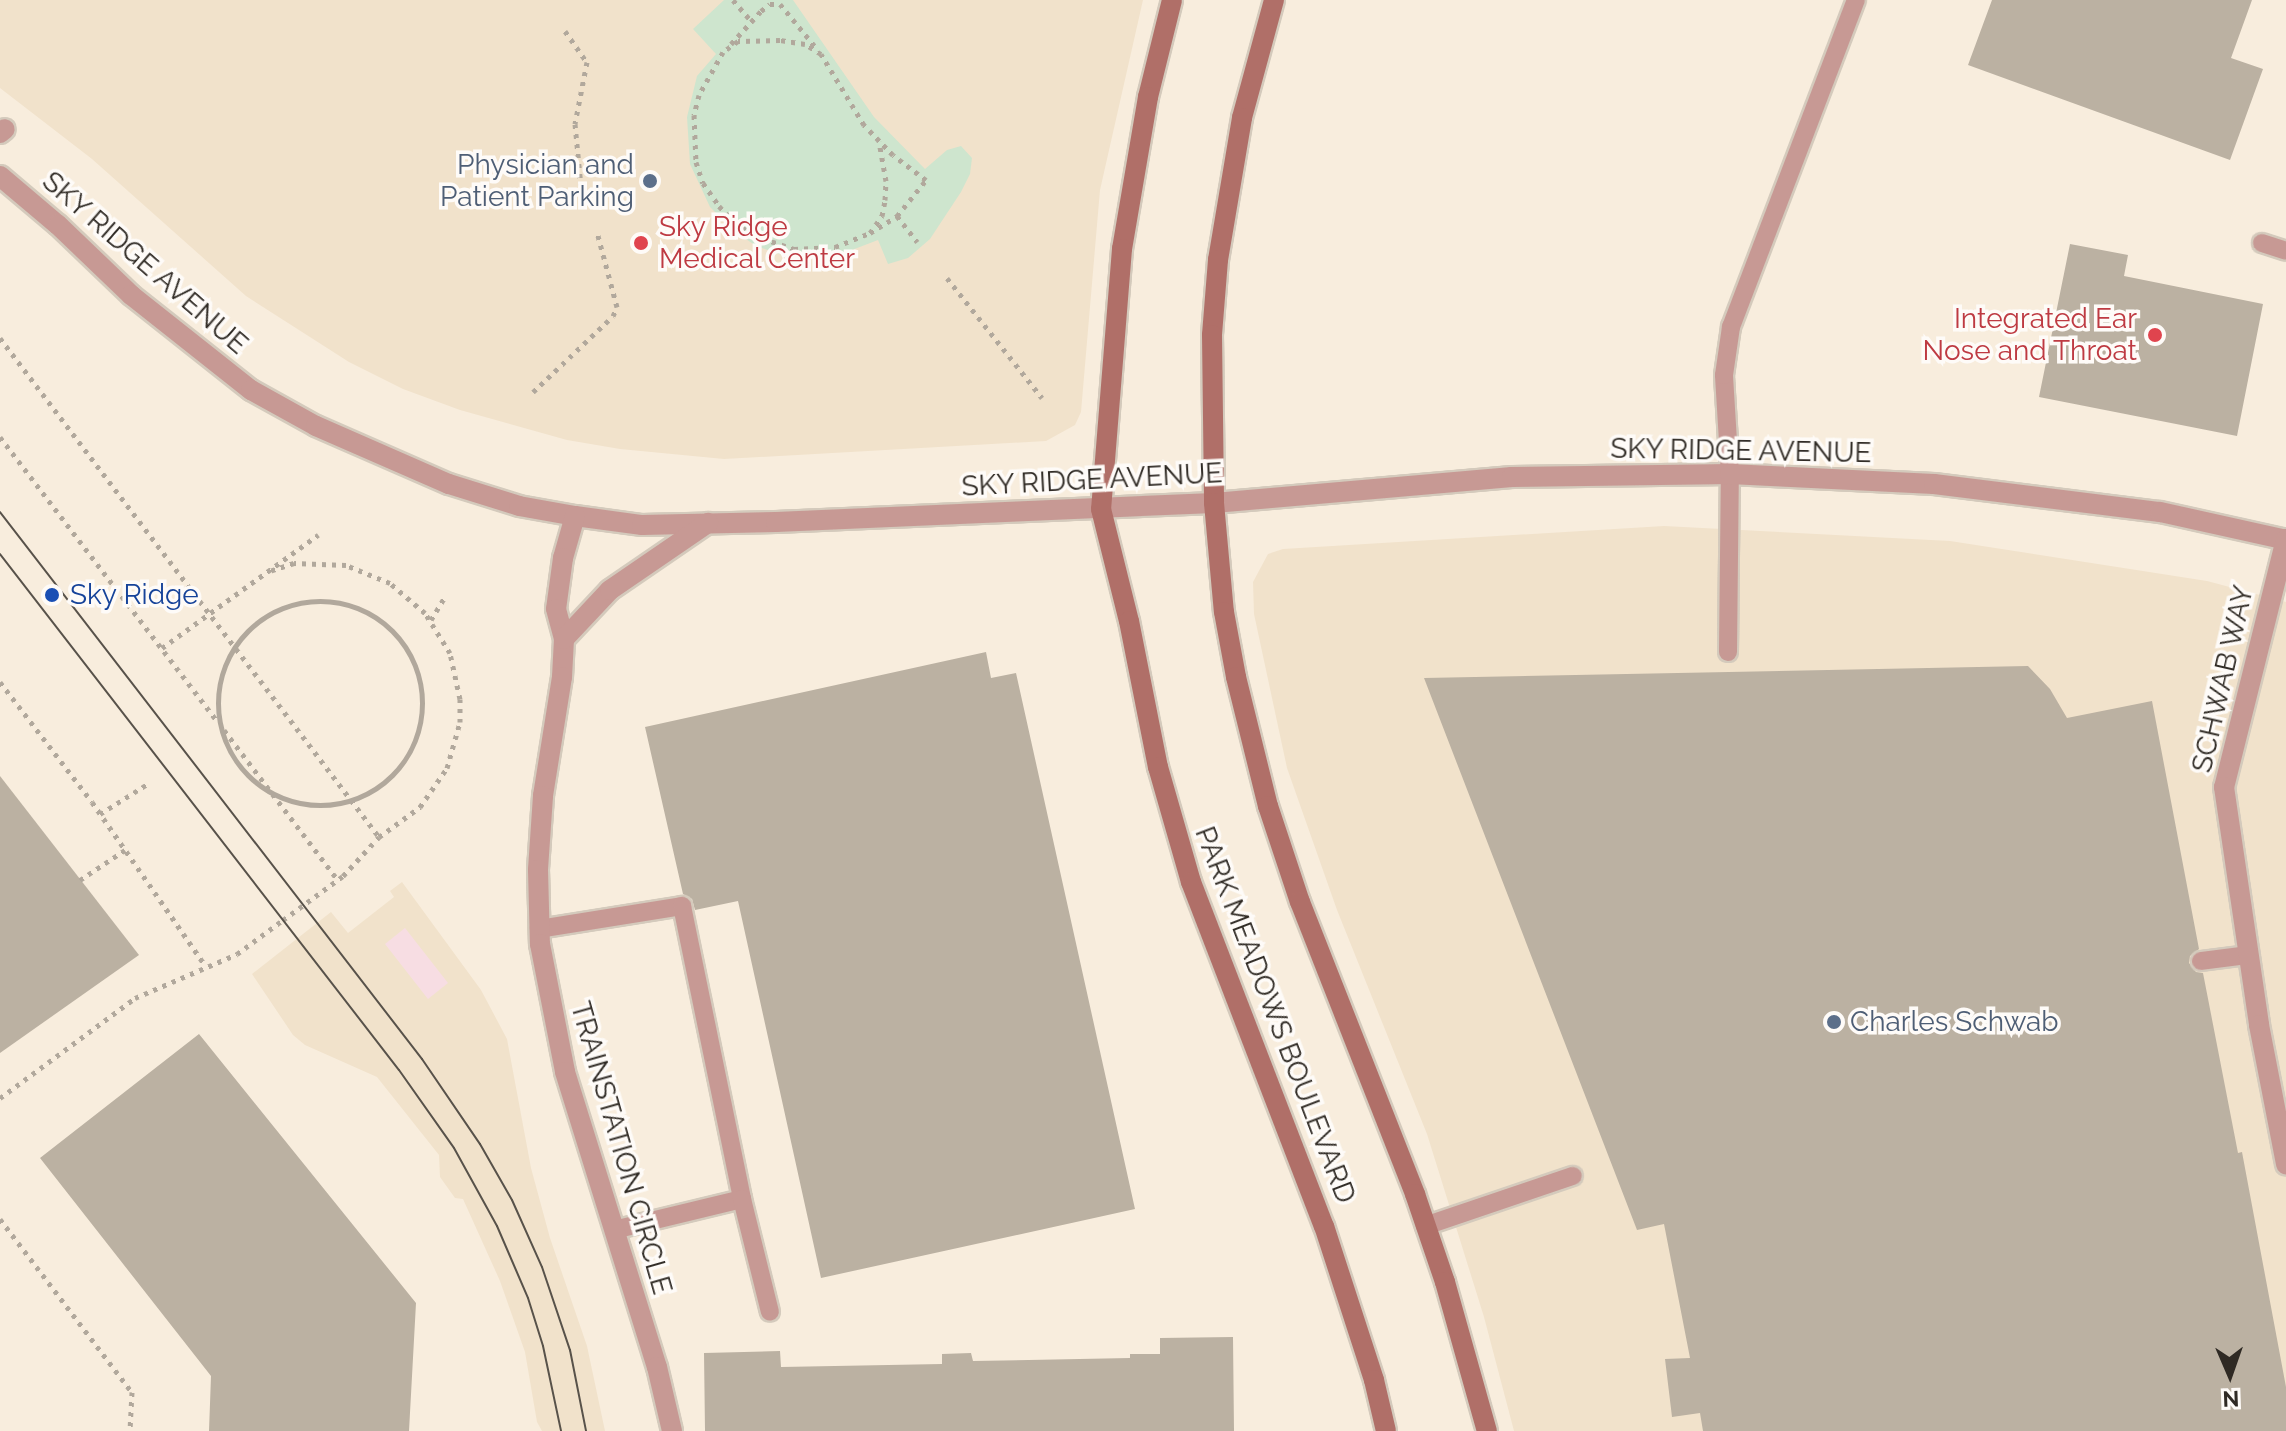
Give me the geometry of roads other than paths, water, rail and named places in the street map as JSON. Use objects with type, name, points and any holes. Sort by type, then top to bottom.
[{"type":"main road","name":"PARK MEADOWS BOULEVARD","points":[[1172,0],[1148,97],[1122,249],[1101,509],[1129,621],[1158,767],[1191,882],[1324,1226],[1374,1380],[1386,1431]]},
{"type":"main road","points":[[1274,0],[1242,118],[1218,260],[1212,335],[1214,503],[1228,633],[1268,806],[1300,902],[1425,1226],[1487,1431]]},
{"type":"street","name":"SKY RIDGE AVENUE","points":[[0,176],[58,225],[131,295],[251,390],[316,426],[449,484],[519,506],[575,516],[642,525],[1101,509],[1214,503],[1512,477],[1730,474],[1934,484],[2160,512],[2286,539]]},
{"type":"street","name":"TRAINSTATION CIRCLE","points":[[575,516],[563,558],[556,609],[564,639],[562,677],[543,796],[538,870],[539,929],[565,1072],[657,1367],[672,1431]]},
{"type":"street","points":[[564,639],[610,590],[708,523]]},
{"type":"street","name":"SCHWAB WAY","points":[[2286,539],[2224,787],[2248,955],[2286,1164]]},
{"type":"lane","points":[[1728,652],[1730,474],[1724,375],[1731,327],[1856,0]]},
{"type":"lane","points":[[2262,243],[2286,251]]},
{"type":"lane","points":[[539,929],[682,906],[742,1199],[770,1312]]},
{"type":"lane","points":[[2201,961],[2248,955]]},
{"type":"lane","points":[[1425,1226],[1573,1176]]},
{"type":"lane","points":[[614,1230],[742,1199]]},
{"type":"tram line","points":[[0,512],[422,1059],[480,1144],[512,1200],[542,1267],[570,1350],[586,1431]]},
{"type":"tram line","points":[[0,554],[399,1070],[454,1148],[497,1226],[528,1298],[543,1346],[561,1431]]},
{"type":"place","name":"Physician and Patient Parking","points":[[650,181]]},
{"type":"place","name":"Sky Ridge Medical Center","points":[[641,243]]},
{"type":"place","name":"Integrated Ear Nose and Throat","points":[[2155,335]]},
{"type":"place","name":"Sky Ridge","points":[[52,595]]},
{"type":"place","name":"Charles Schwab","points":[[1834,1022]]}]
